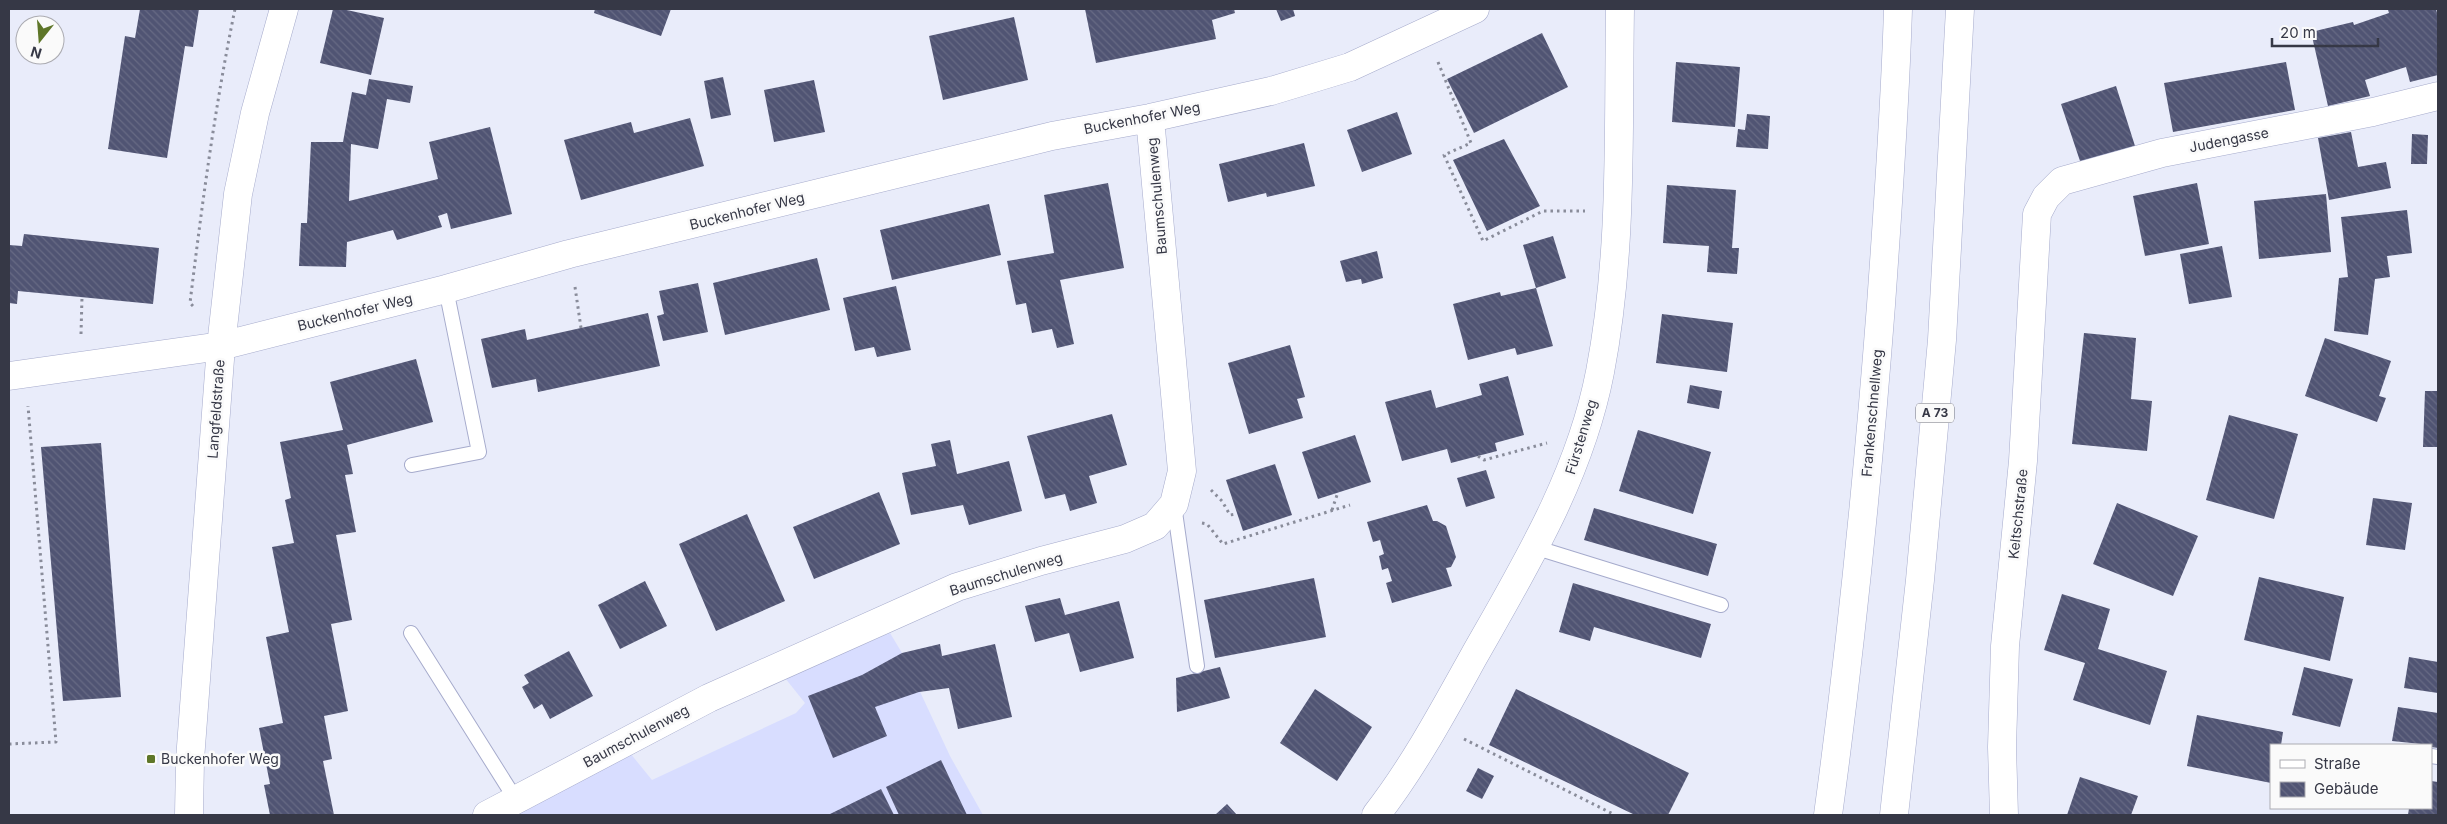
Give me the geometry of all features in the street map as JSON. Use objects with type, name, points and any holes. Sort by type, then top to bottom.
[{"type":"main road","name":"Langfeldstraße","points":[[189,815],[190,760],[221,346],[238,194],[255,113],[284,9]]},
{"type":"main road","name":"Buckenhofer Weg","points":[[17,375],[221,346],[446,289],[569,254],[1052,136],[1150,118],[1271,91],[1341,70],[1475,9]]},
{"type":"main road","name":"Fürstenweg","points":[[1376,815],[1435,725],[1534,547],[1572,471],[1584,434],[1601,364],[1612,293],[1617,211],[1620,9]]},
{"type":"main road","name":"Frankenschnellweg","points":[[1828,815],[1849,657],[1874,395],[1889,202],[1898,9]]},
{"type":"main road","name":"A 73","points":[[1894,815],[1920,580],[1942,340],[1960,9]]},
{"type":"main road","name":"Judengasse","points":[[2037,214],[2046,197],[2062,181],[2162,153],[2373,112],[2438,96]]},
{"type":"main road","name":"Baumschulenweg","points":[[487,815],[717,694],[956,587],[1041,561],[1125,539],[1155,526],[1175,513],[1182,470],[1150,118]]},
{"type":"main road","name":"Keltschstraße","points":[[2004,815],[2002,747],[2005,646],[2023,461],[2037,214]]},
{"type":"lane","points":[[412,465],[478,452],[446,289]]},
{"type":"lane","points":[[1175,513],[1197,666]]},
{"type":"lane","points":[[1534,547],[1721,605]]},
{"type":"lane","points":[[411,633],[516,800]]},
{"type":"path","points":[[1425,32],[1471,143],[1444,155],[1484,241],[1543,211],[1617,211]]},
{"type":"path","points":[[569,254],[581,328]]},
{"type":"path","points":[[9,744],[56,742],[17,375]]},
{"type":"path","points":[[1478,456],[1484,460],[1584,434]]},
{"type":"path","points":[[1332,511],[1338,492]]},
{"type":"path","points":[[1175,513],[1207,524],[1223,544],[1350,505]]},
{"type":"path","points":[[1435,725],[1615,815]]},
{"type":"shaded area","points":[[890,633],[902,653],[950,756],[983,815],[518,815],[630,753],[652,780],[796,713],[805,703],[785,678]]},
{"type":"building","points":[[140,9],[199,9],[193,47],[185,46],[167,158],[108,149],[125,36],[135,38]]},
{"type":"building","points":[[333,9],[342,9],[384,18],[371,75],[320,63]]},
{"type":"building","points":[[595,9],[671,9],[661,36],[594,13]]},
{"type":"building","points":[[1085,9],[1234,9],[1235,13],[1212,20],[1216,39],[1096,63]]},
{"type":"building","points":[[1276,9],[1293,9],[1295,16],[1281,21]]},
{"type":"building","points":[[2436,9],[2438,17],[2438,75],[2410,82],[2406,67],[2365,80],[2370,96],[2328,106],[2311,32],[2353,22],[2354,25],[2389,13],[2388,10]]},
{"type":"building","points":[[1014,17],[1028,80],[943,100],[929,36]]},
{"type":"building","points":[[1542,33],[1568,87],[1474,133],[1447,79]]},
{"type":"building","points":[[1676,62],[1740,67],[1735,127],[1672,122]]},
{"type":"building","points":[[2286,62],[2295,110],[2173,132],[2164,83]]},
{"type":"building","points":[[723,77],[731,115],[711,119],[704,81]]},
{"type":"building","points":[[369,79],[413,86],[410,103],[387,99],[378,149],[351,144],[349,201],[438,179],[429,142],[490,127],[512,214],[451,229],[447,213],[438,216],[442,227],[397,240],[393,230],[347,242],[346,267],[299,266],[301,223],[307,223],[311,142],[343,142],[352,92],[366,95]]},
{"type":"building","points":[[814,80],[825,132],[774,142],[764,90]]},
{"type":"building","points":[[2116,86],[2135,146],[2081,164],[2061,104]]},
{"type":"building","points":[[1397,112],[1412,154],[1362,172],[1347,130]]},
{"type":"building","points":[[1747,114],[1770,116],[1768,149],[1736,147],[1738,129],[1745,130]]},
{"type":"building","points":[[690,118],[704,166],[581,200],[564,140],[631,122],[634,133]]},
{"type":"building","points":[[2351,132],[2358,167],[2386,162],[2391,188],[2329,200],[2318,138]]},
{"type":"building","points":[[2412,134],[2428,135],[2427,164],[2411,164]]},
{"type":"building","points":[[1504,139],[1540,206],[1487,231],[1453,160]]},
{"type":"building","points":[[1304,143],[1315,186],[1267,197],[1266,193],[1228,202],[1219,164]]},
{"type":"building","points":[[1108,183],[1124,268],[1060,280],[1074,344],[1057,348],[1052,329],[1032,333],[1026,303],[1016,305],[1007,261],[1054,253],[1044,195]]},
{"type":"building","points":[[2197,183],[2209,244],[2145,256],[2133,196]]},
{"type":"building","points":[[1667,185],[1736,190],[1732,248],[1739,248],[1737,274],[1707,272],[1709,246],[1663,243]]},
{"type":"building","points":[[2326,194],[2331,252],[2259,259],[2254,201]]},
{"type":"building","points":[[989,204],[1001,255],[892,280],[880,230]]},
{"type":"building","points":[[2407,210],[2412,253],[2387,256],[2390,277],[2375,279],[2368,335],[2334,331],[2339,278],[2348,277],[2341,217]]},
{"type":"building","points":[[24,234],[159,248],[153,304],[18,291],[17,304],[9,303],[9,245],[22,246]]},
{"type":"building","points":[[1553,236],[1566,278],[1536,288],[1523,245]]},
{"type":"building","points":[[2222,246],[2232,297],[2189,304],[2180,254]]},
{"type":"building","points":[[1377,251],[1383,278],[1362,284],[1361,279],[1346,282],[1340,261]]},
{"type":"building","points":[[817,258],[830,310],[725,335],[713,283]]},
{"type":"building","points":[[698,283],[708,332],[663,341],[657,316],[664,314],[659,291]]},
{"type":"building","points":[[896,286],[911,350],[877,357],[874,347],[855,351],[843,298]]},
{"type":"building","points":[[1536,288],[1553,346],[1517,355],[1515,348],[1468,360],[1453,304],[1500,292],[1501,296]]},
{"type":"building","points":[[648,313],[660,366],[538,392],[536,379],[492,388],[481,339],[525,329],[527,340]]},
{"type":"building","points":[[1662,314],[1733,323],[1727,372],[1656,363]]},
{"type":"building","points":[[2084,333],[2136,338],[2131,399],[2152,401],[2147,451],[2072,444]]},
{"type":"building","points":[[2325,338],[2391,361],[2379,396],[2386,398],[2377,422],[2305,396]]},
{"type":"building","points":[[1290,345],[1305,397],[1297,399],[1303,418],[1249,434],[1228,363]]},
{"type":"building","points":[[416,359],[433,422],[347,445],[353,474],[345,475],[356,532],[336,535],[352,620],[331,624],[348,711],[324,716],[332,759],[323,761],[334,815],[270,815],[264,785],[270,784],[259,728],[283,723],[266,637],[289,632],[272,547],[294,543],[285,500],[291,498],[280,442],[343,430],[330,382]]},
{"type":"building","points":[[1508,376],[1524,435],[1495,443],[1497,451],[1451,463],[1447,449],[1402,461],[1385,402],[1431,390],[1436,408],[1482,395],[1479,384]]},
{"type":"building","points":[[1690,385],[1722,391],[1719,409],[1687,403]]},
{"type":"building","points":[[2425,391],[2438,391],[2438,447],[2423,447]]},
{"type":"building","points":[[1112,414],[1127,465],[1089,476],[1097,503],[1070,511],[1065,494],[1045,499],[1027,436]]},
{"type":"building","points":[[2229,415],[2298,434],[2274,519],[2206,500]]},
{"type":"building","points":[[1638,430],[1711,452],[1693,514],[1619,491]]},
{"type":"building","points":[[1355,435],[1371,482],[1318,499],[1302,452]]},
{"type":"building","points":[[950,440],[957,474],[1009,461],[1022,511],[969,525],[963,505],[911,515],[902,473],[936,466],[931,444]]},
{"type":"building","points":[[101,443],[121,697],[63,701],[41,447]]},
{"type":"building","points":[[1275,464],[1292,515],[1243,531],[1226,480]]},
{"type":"building","points":[[1486,470],[1495,498],[1466,507],[1457,478]]},
{"type":"building","points":[[879,492],[900,544],[814,579],[793,527]]},
{"type":"building","points":[[2373,498],[2412,503],[2405,550],[2366,545]]},
{"type":"building","points":[[2117,503],[2198,536],[2173,596],[2093,564]]},
{"type":"building","points":[[1427,505],[1433,521],[1446,526],[1456,557],[1451,567],[1446,568],[1452,586],[1392,603],[1386,583],[1392,581],[1388,568],[1382,570],[1379,556],[1384,554],[1380,540],[1373,542],[1367,522]]},
{"type":"building","points":[[1594,508],[1717,544],[1708,576],[1584,540]]},
{"type":"building","points":[[747,514],[785,601],[716,631],[679,544]]},
{"type":"building","points":[[2259,577],[2344,597],[2330,661],[2244,640]]},
{"type":"building","points":[[1314,578],[1326,637],[1215,658],[1204,600]]},
{"type":"building","points":[[645,581],[667,626],[620,649],[598,605]]},
{"type":"building","points":[[1573,583],[1711,624],[1701,658],[1594,627],[1590,641],[1559,632]]},
{"type":"building","points":[[2062,594],[2110,609],[2098,649],[2167,671],[2150,725],[2073,700],[2085,663],[2044,650]]},
{"type":"building","points":[[1060,598],[1065,615],[1119,601],[1134,658],[1080,672],[1069,633],[1035,642],[1025,606]]},
{"type":"building","points":[[940,644],[942,656],[995,644],[1012,717],[958,729],[949,688],[919,692],[875,707],[887,736],[833,758],[808,696],[862,675],[902,653]]},
{"type":"building","points":[[569,651],[593,696],[550,719],[542,704],[534,709],[522,687],[529,683],[524,675]]},
{"type":"building","points":[[2409,657],[2438,662],[2438,693],[2404,688]]},
{"type":"building","points":[[1220,667],[1230,698],[1177,712],[1176,678]]},
{"type":"building","points":[[2304,667],[2353,679],[2340,727],[2292,715]]},
{"type":"building","points":[[1315,689],[1372,727],[1337,781],[1280,743]]},
{"type":"building","points":[[1516,689],[1689,773],[1668,815],[1635,815],[1489,745]]},
{"type":"building","points":[[2398,707],[2438,713],[2438,748],[2432,747],[2432,744],[2392,741]]},
{"type":"building","points":[[2197,715],[2283,732],[2281,744],[2270,744],[2270,783],[2187,766]]},
{"type":"building","points":[[941,760],[967,815],[899,815],[886,787]]},
{"type":"building","points":[[1478,768],[1494,776],[1482,799],[1466,791]]},
{"type":"building","points":[[2080,777],[2138,796],[2131,815],[2067,815]]},
{"type":"building","points":[[2432,781],[2438,782],[2438,815],[2408,815],[2409,809],[2432,809]]},
{"type":"building","points":[[881,789],[894,815],[830,814]]},
{"type":"building","points":[[1227,804],[1237,815],[1215,815]]},
{"type":"place","name":"Buckenhofer Weg","points":[[151,759]]}]
